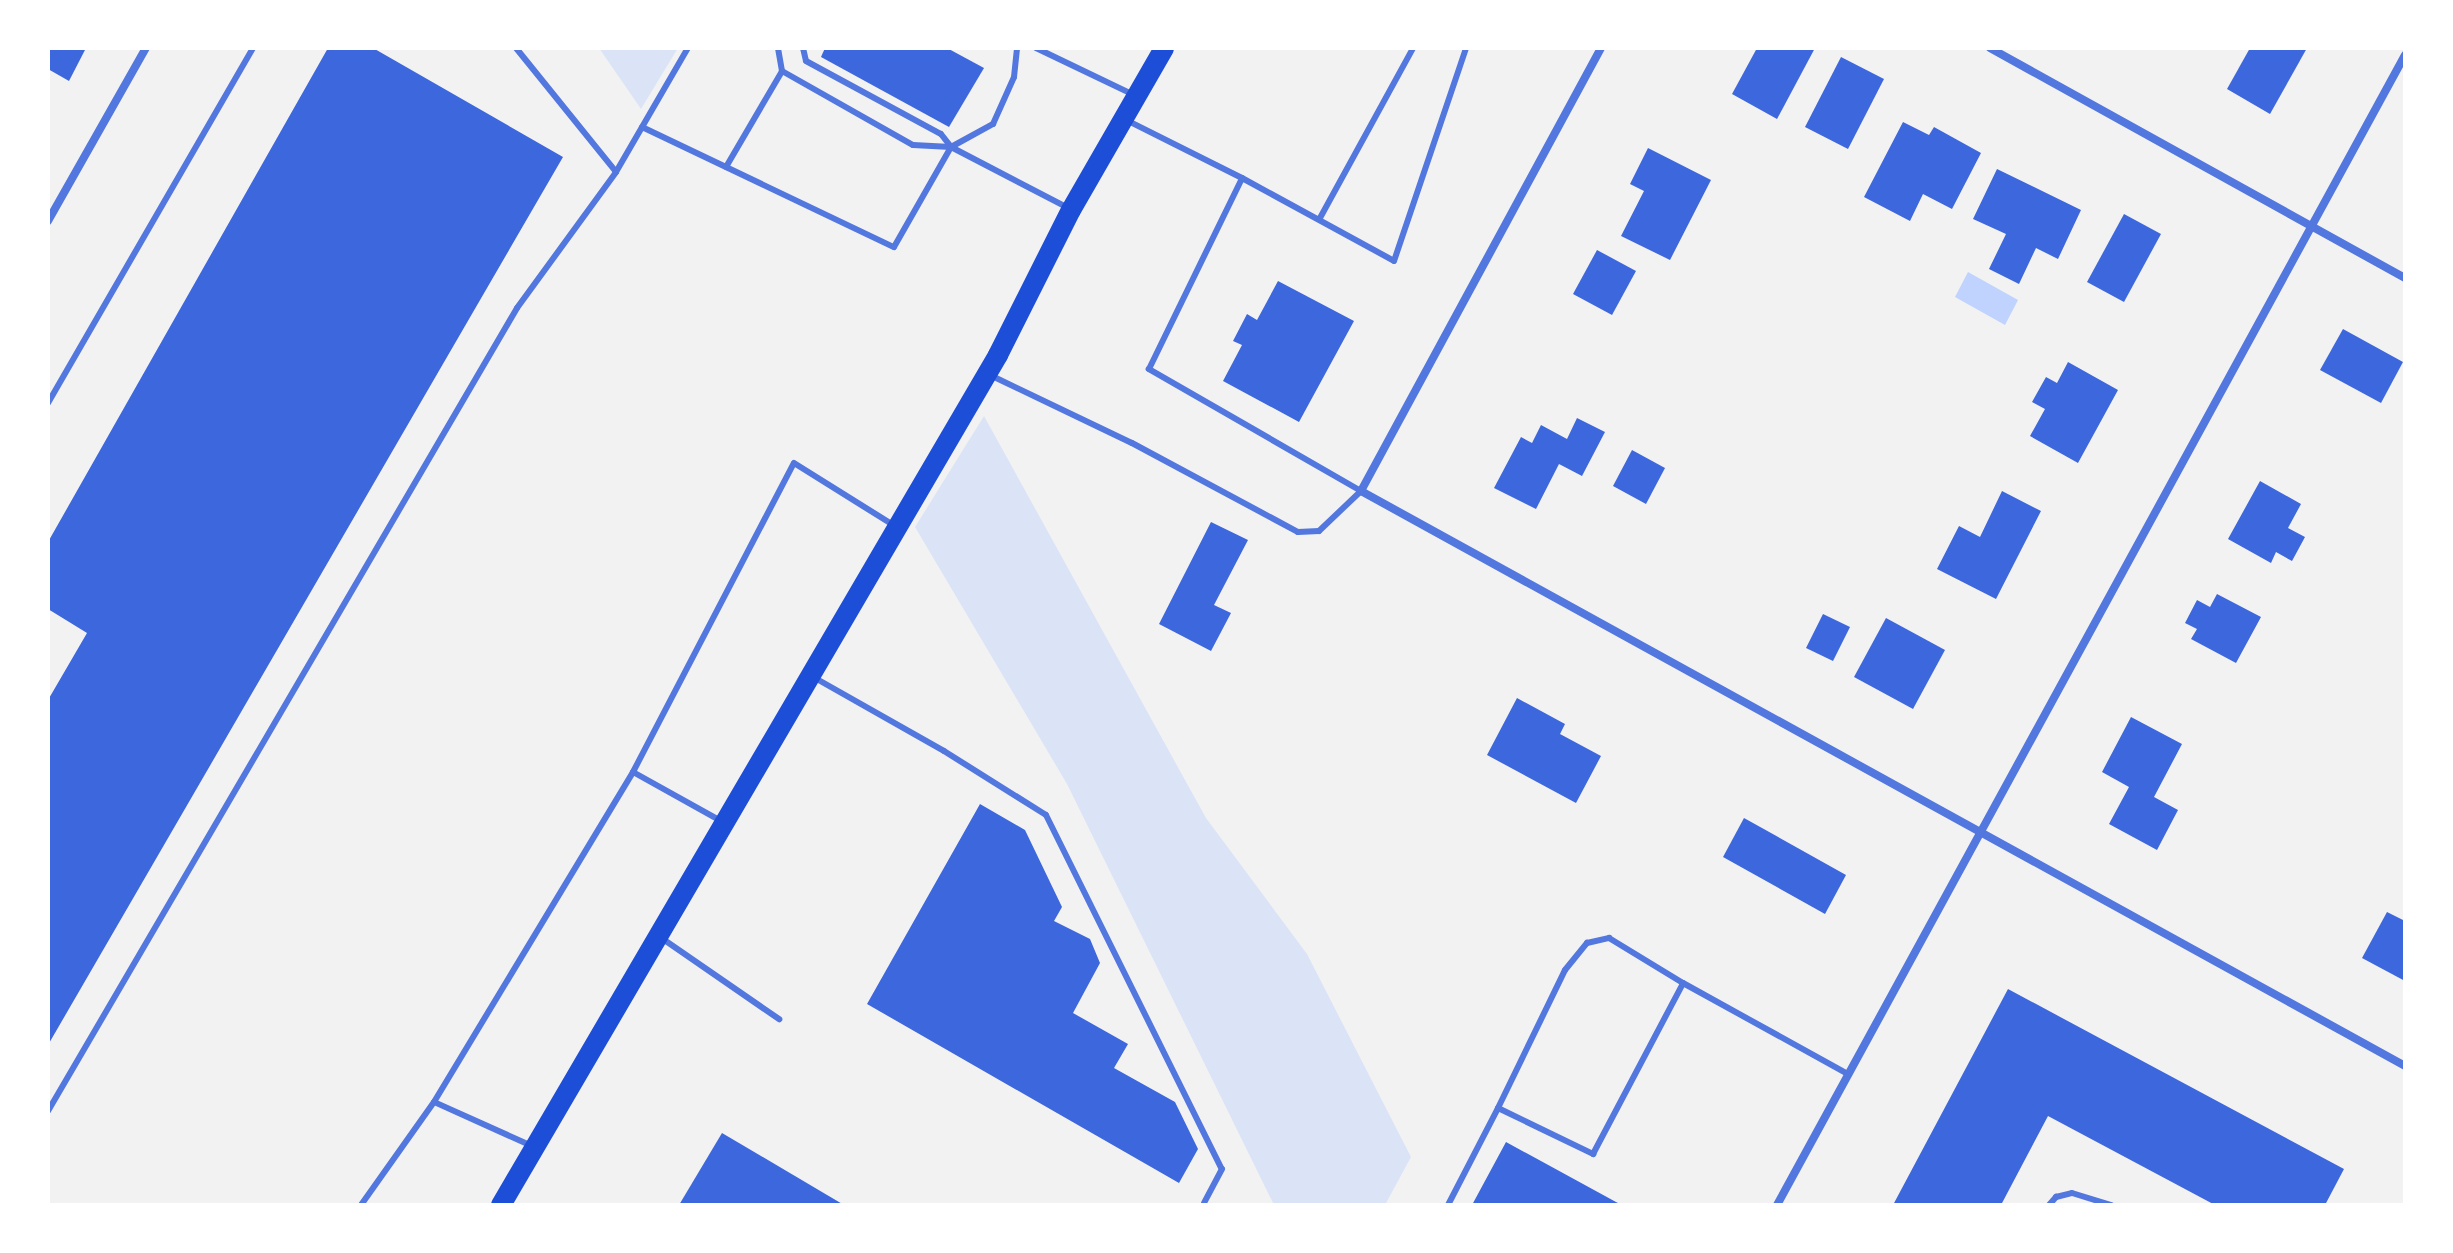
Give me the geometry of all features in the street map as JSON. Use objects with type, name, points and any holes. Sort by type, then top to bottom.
[{"type":"main road","points":[[501,1205],[987,374],[1071,210],[1164,48]]},
{"type":"street","points":[[48,221],[146,48]]},
{"type":"street","points":[[1601,48],[1361,491],[2405,1066]]},
{"type":"street","points":[[1990,48],[2405,278]]},
{"type":"street","points":[[1777,1205],[2405,55]]},
{"type":"lane","points":[[48,403],[253,48]]},
{"type":"lane","points":[[516,48],[616,172]]},
{"type":"lane","points":[[48,1111],[517,308],[616,172],[688,48]]},
{"type":"lane","points":[[726,167],[782,71],[778,48]]},
{"type":"lane","points":[[803,48],[806,61],[941,134],[951,147]]},
{"type":"lane","points":[[642,127],[894,247],[951,147],[993,124],[1014,77],[1017,48]]},
{"type":"lane","points":[[1036,48],[1137,97]]},
{"type":"lane","points":[[1320,218],[1413,48]]},
{"type":"lane","points":[[1124,119],[1320,218],[1394,261],[1466,48]]},
{"type":"lane","points":[[782,71],[913,145],[951,147],[1071,210]]},
{"type":"lane","points":[[987,374],[1132,443],[1298,532],[1319,531],[1361,491],[1149,369],[1242,178]]},
{"type":"lane","points":[[361,1205],[434,1102],[633,772],[794,463],[898,528]]},
{"type":"lane","points":[[812,676],[944,751],[1046,815],[1222,1169],[1204,1203]]},
{"type":"lane","points":[[633,772],[726,824]]},
{"type":"lane","points":[[660,937],[779,1019]]},
{"type":"lane","points":[[1448,1205],[1565,970],[1587,943],[1609,938],[1683,983],[1848,1074]]},
{"type":"lane","points":[[1498,1108],[1593,1154],[1683,983]]},
{"type":"lane","points":[[434,1102],[535,1148]]},
{"type":"lane","points":[[2049,1205],[2056,1197],[2072,1193],[2111,1205]]},
{"type":"shaded area","points":[[599,48],[678,48],[641,109]]},
{"type":"shaded area","points":[[984,416],[1206,818],[1307,954],[1411,1157],[1385,1205],[1274,1205],[1067,784],[915,527]]},
{"type":"water","points":[[1968,272],[2018,300],[2005,325],[1955,297]]},
{"type":"building","points":[[48,48],[86,48],[69,81],[48,69]]},
{"type":"building","points":[[328,48],[373,48],[563,157],[48,1045],[48,700],[87,633],[48,609],[48,542]]},
{"type":"building","points":[[825,48],[947,48],[984,68],[949,127],[821,57]]},
{"type":"building","points":[[1757,48],[1815,48],[1777,119],[1732,94]]},
{"type":"building","points":[[2250,48],[2307,48],[2270,114],[2227,89]]},
{"type":"building","points":[[1841,57],[1884,79],[1848,149],[1805,127]]},
{"type":"building","points":[[1903,122],[1929,135],[1934,127],[1981,153],[1952,209],[1923,194],[1910,221],[1864,197]]},
{"type":"building","points":[[1648,148],[1711,180],[1670,260],[1621,236],[1644,191],[1630,184]]},
{"type":"building","points":[[1997,169],[2081,210],[2058,259],[2036,248],[2019,284],[1989,269],[2006,234],[1973,219]]},
{"type":"building","points":[[2124,214],[2161,234],[2124,302],[2087,282]]},
{"type":"building","points":[[1597,250],[1636,271],[1612,315],[1573,294]]},
{"type":"building","points":[[1278,281],[1354,321],[1299,422],[1223,381],[1242,345],[1233,341],[1247,314],[1257,320]]},
{"type":"building","points":[[2343,329],[2403,362],[2381,403],[2320,370]]},
{"type":"building","points":[[2068,362],[2118,390],[2078,463],[2030,436],[2045,409],[2032,402],[2046,377],[2057,383]]},
{"type":"building","points":[[1577,418],[1605,432],[1582,476],[1559,464],[1536,509],[1494,488],[1521,437],[1532,443],[1541,425],[1567,439]]},
{"type":"building","points":[[1632,450],[1665,468],[1646,504],[1613,486]]},
{"type":"building","points":[[2260,481],[2301,504],[2288,528],[2305,537],[2292,561],[2276,552],[2271,563],[2228,539]]},
{"type":"building","points":[[2002,491],[2041,511],[1996,599],[1937,569],[1959,526],[1980,537]]},
{"type":"building","points":[[1211,522],[1248,540],[1214,605],[1231,613],[1211,651],[1159,624]]},
{"type":"building","points":[[2217,594],[2261,617],[2236,663],[2191,639],[2197,629],[2185,623],[2197,600],[2210,607]]},
{"type":"building","points":[[1823,614],[1850,627],[1833,661],[1806,648]]},
{"type":"building","points":[[1886,618],[1945,650],[1913,709],[1854,677]]},
{"type":"building","points":[[1517,698],[1565,724],[1560,734],[1601,756],[1576,803],[1487,755]]},
{"type":"building","points":[[2131,717],[2182,744],[2154,797],[2178,810],[2157,850],[2109,824],[2129,787],[2102,772]]},
{"type":"building","points":[[980,804],[1025,830],[1062,907],[1054,921],[1090,939],[1100,963],[1073,1013],[1128,1044],[1114,1068],[1175,1102],[1198,1149],[1179,1183],[867,1004]]},
{"type":"building","points":[[1744,818],[1846,875],[1825,914],[1723,857]]},
{"type":"building","points":[[2387,912],[2405,921],[2405,981],[2362,958]]},
{"type":"building","points":[[2008,989],[2344,1169],[2325,1205],[2215,1205],[2048,1116],[2001,1205],[1893,1205]]},
{"type":"building","points":[[722,1133],[844,1205],[679,1205]]},
{"type":"building","points":[[1506,1142],[1616,1202],[1622,1205],[1472,1205]]}]
